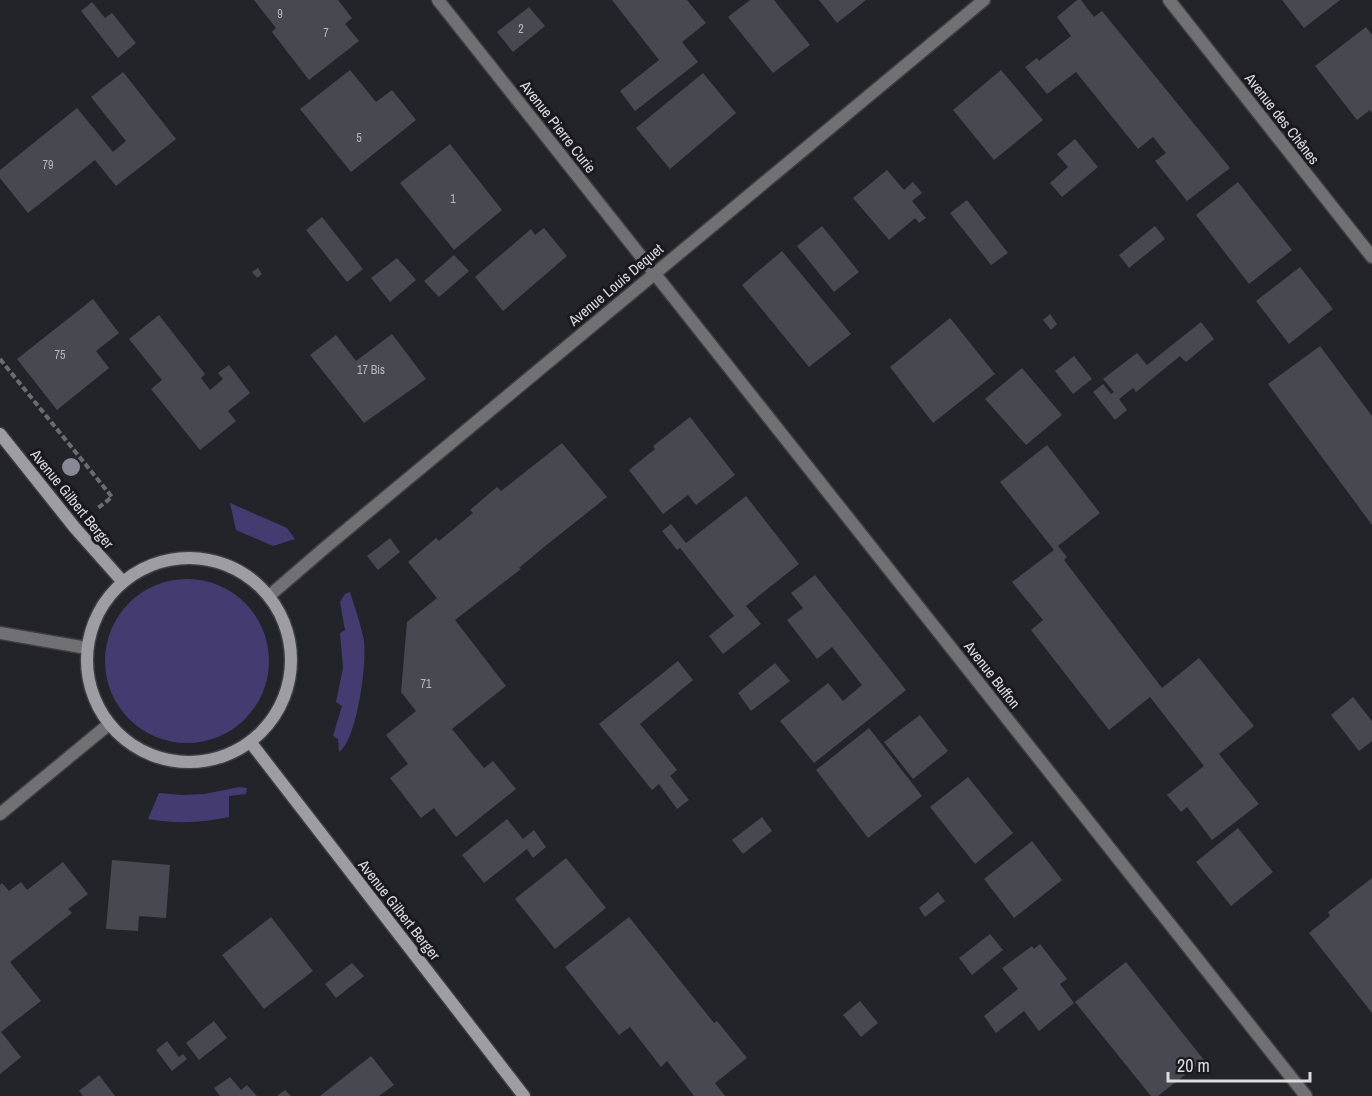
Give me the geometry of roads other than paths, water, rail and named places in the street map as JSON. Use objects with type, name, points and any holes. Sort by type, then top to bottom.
[{"type":"street","name":"Avenue Pierre Curie","points":[[438,0],[654,273]]},
{"type":"street","name":"Avenue Louis Dequet","points":[[269,596],[984,0]]},
{"type":"street","name":"Avenue des Chênes","points":[[1169,0],[1372,257]]},
{"type":"street","name":"Avenue Buffon","points":[[654,273],[1306,1096]]},
{"type":"street","name":"Avenue Gilbert Berger","points":[[0,434],[75,528],[123,582]]},
{"type":"street","points":[[197,558],[225,564],[250,578],[269,596],[286,627],[291,659],[287,691],[273,720],[251,743],[223,758],[191,764],[160,759],[131,746],[108,725],[94,702],[87,675],[87,648],[92,625],[103,604],[123,582],[141,569],[168,559],[197,558]]},
{"type":"street","points":[[0,633],[87,648]]},
{"type":"street","points":[[0,814],[108,725]]},
{"type":"street","name":"Avenue Gilbert Berger","points":[[251,743],[524,1096]]}]
